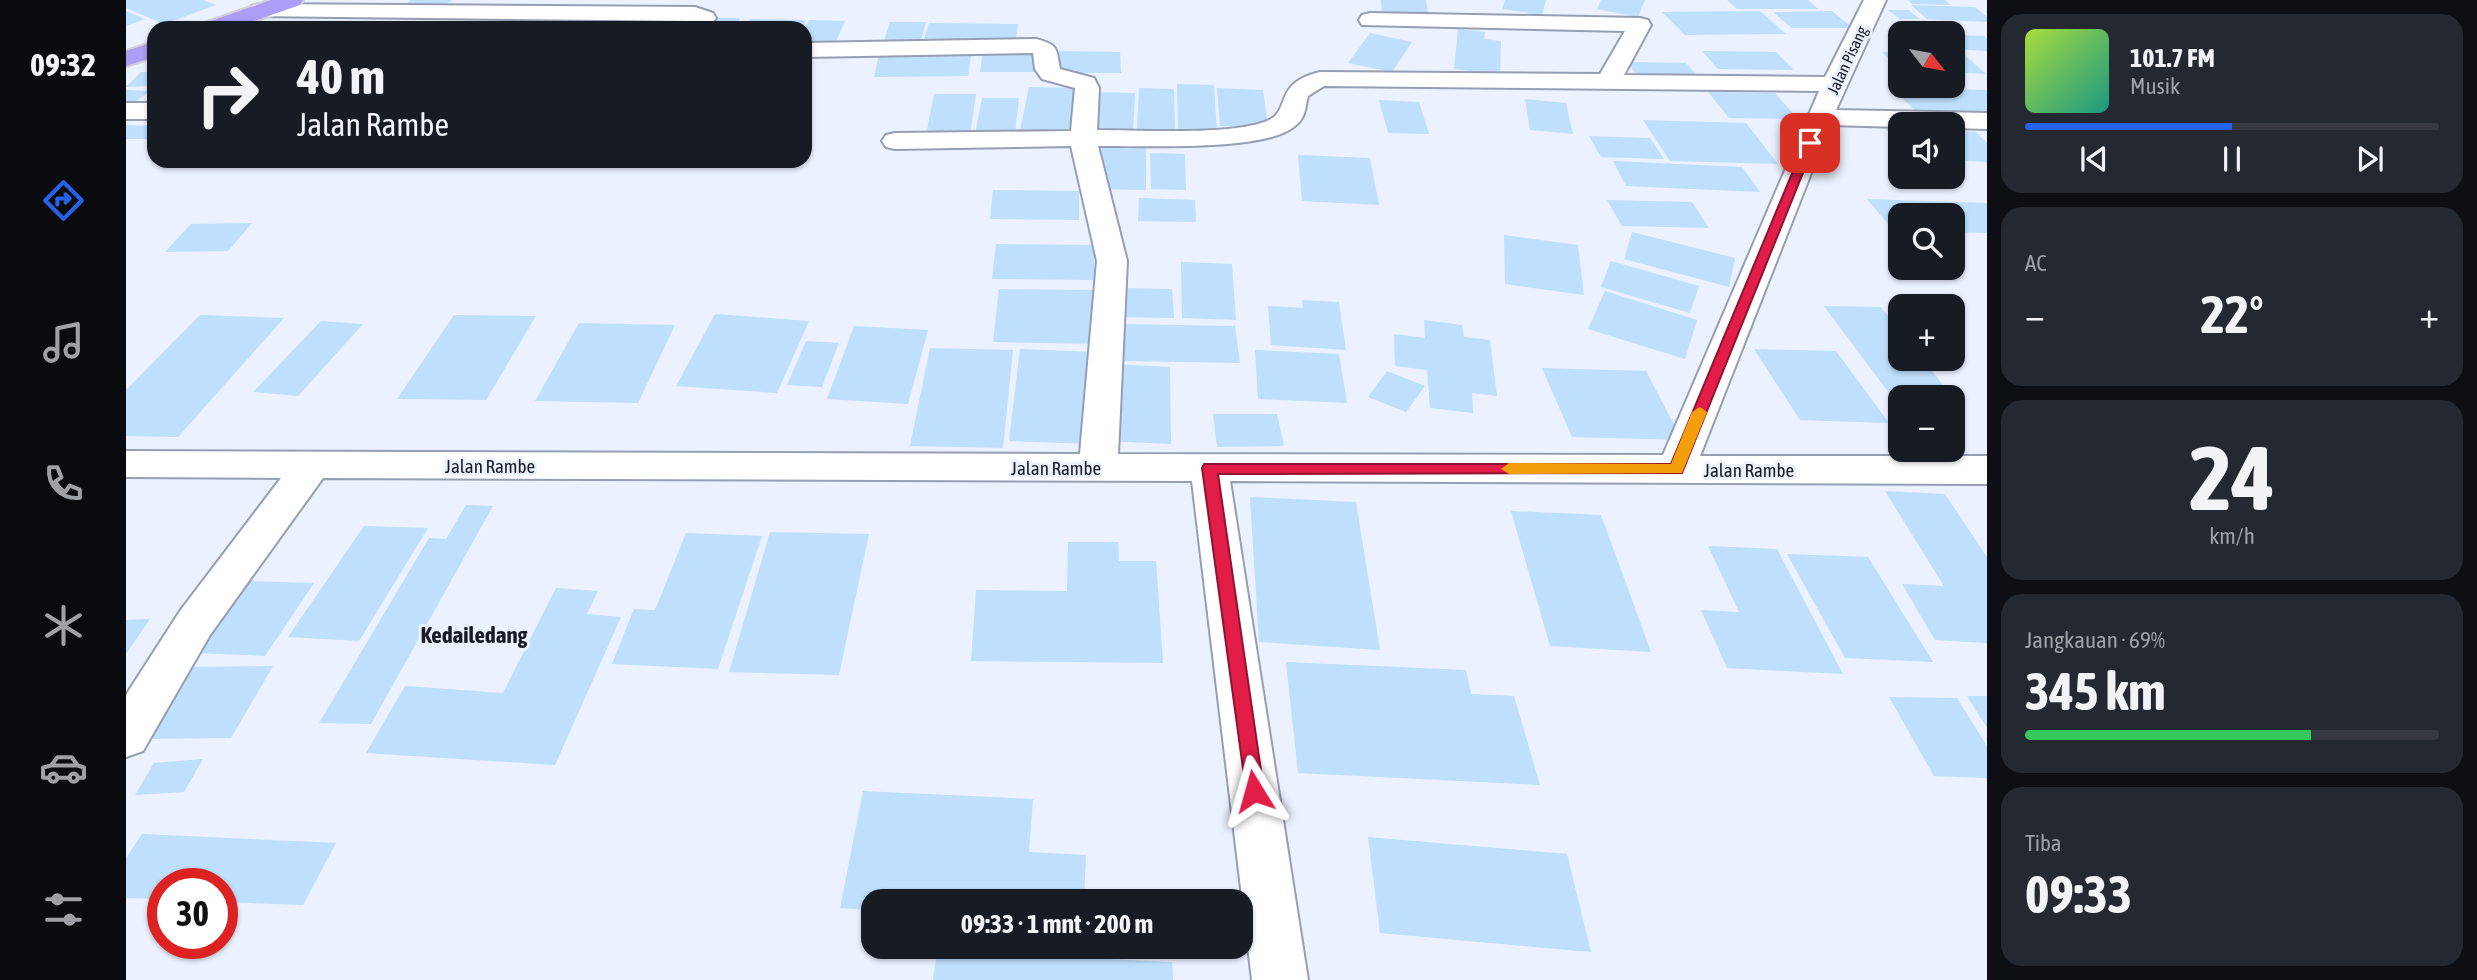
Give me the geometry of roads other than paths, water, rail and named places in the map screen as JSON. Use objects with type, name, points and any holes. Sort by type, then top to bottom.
[{"type":"highway","points":[[232,21],[292,0]]},
{"type":"highway","points":[[126,59],[147,52]]},
{"type":"street","name":"Jalan Pisang","points":[[1676,469],[1820,117],[1875,0]]},
{"type":"street","points":[[260,11],[695,14],[705,18],[702,21]]},
{"type":"street","points":[[1370,20],[1640,25],[1608,82]]},
{"type":"street","points":[[812,50],[1042,47],[1046,50],[1047,69],[1051,74],[1084,83],[1087,88],[1083,139],[1112,261],[1098,468]]},
{"type":"street","points":[[895,141],[1236,136],[1258,132],[1285,122],[1292,113],[1296,92],[1303,85],[1320,79],[1835,83]]},
{"type":"street","points":[[126,111],[147,111]]},
{"type":"street","points":[[1820,117],[1987,121]]},
{"type":"street","name":"Jalan Rambe","points":[[126,464],[1987,470]]},
{"type":"street","points":[[126,736],[195,623],[312,465]]},
{"type":"street","points":[[1209,468],[1280,980]]},
{"type":"district","name":"Kedailedang","points":[[474,635]]}]
